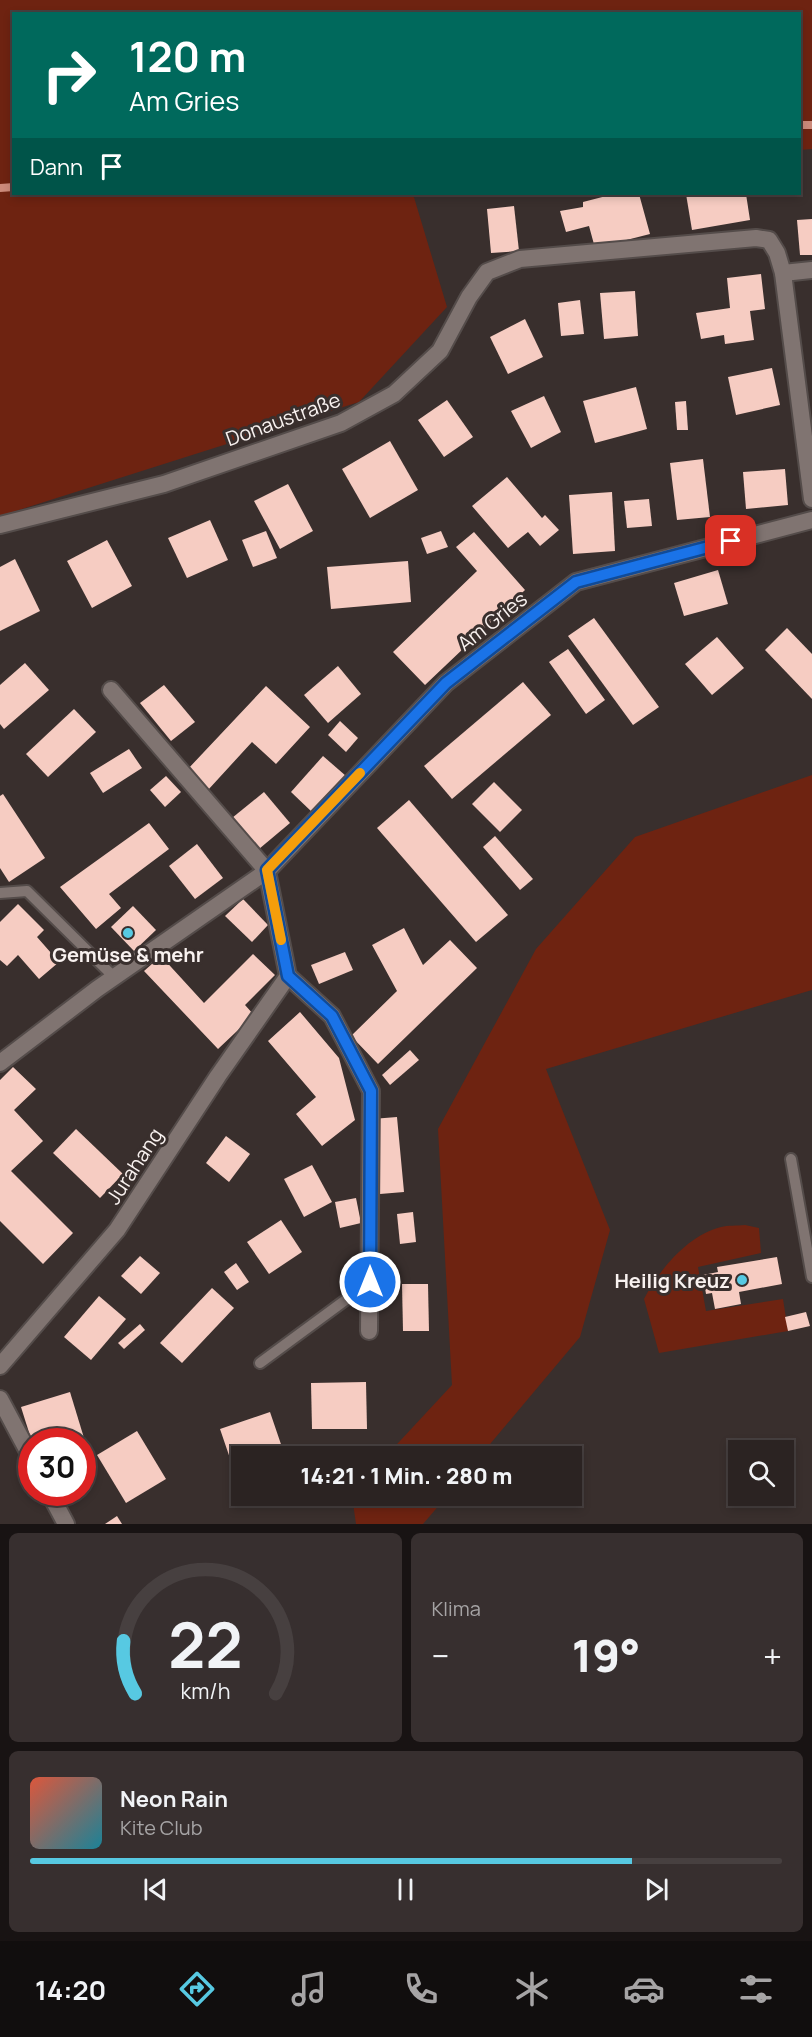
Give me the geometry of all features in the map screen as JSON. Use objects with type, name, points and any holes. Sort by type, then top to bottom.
[{"type":"street","name":"Donaustraße","points":[[0,525],[164,484],[341,423],[394,394],[440,351],[469,297],[487,272],[520,259],[756,238],[769,240],[777,253],[783,273],[812,499]]},
{"type":"street","points":[[783,273],[812,270]]},
{"type":"street","name":"Am Gries","points":[[0,1063],[114,977],[267,870],[446,683],[576,582],[812,520]]},
{"type":"street","points":[[111,690],[267,870],[288,976],[332,1016],[371,1091],[369,1331]]},
{"type":"street","name":"Jurahang","points":[[0,1366],[117,1230],[218,1076],[288,976]]},
{"type":"street","points":[[0,1399],[18,1433]]},
{"type":"street","points":[[56,1506],[66,1524]]},
{"type":"lane","points":[[0,893],[27,891],[114,977]]},
{"type":"lane","points":[[791,1159],[809,1232],[812,1277]]},
{"type":"lane","points":[[260,1363],[370,1282]]},
{"type":"shaded area","points":[[0,0],[812,0],[812,149],[801,150],[801,12],[12,12],[12,195],[413,195],[447,307],[359,402],[0,516]]},
{"type":"shaded area","points":[[812,775],[812,990],[546,1069],[610,1230],[580,1337],[488,1446],[395,1446],[452,1385],[438,1129],[536,949],[635,837]]},
{"type":"shaded area","points":[[745,1225],[759,1228],[761,1253],[698,1267],[706,1311],[783,1299],[788,1331],[659,1353],[644,1299],[650,1288],[676,1255],[697,1238],[721,1227]]},
{"type":"shaded area","points":[[353,1506],[438,1506],[423,1524],[356,1524]]},
{"type":"building","points":[[610,195],[639,195],[650,234],[595,248],[589,226],[566,232],[560,211],[583,207],[583,202]]},
{"type":"building","points":[[686,195],[746,195],[750,220],[692,230]]},
{"type":"building","points":[[514,206],[519,251],[491,253],[487,209]]},
{"type":"building","points":[[812,219],[812,255],[800,255],[797,220]]},
{"type":"building","points":[[761,274],[765,309],[750,311],[754,340],[725,344],[724,335],[701,339],[696,313],[730,308],[727,278]]},
{"type":"building","points":[[635,291],[638,336],[604,339],[600,293]]},
{"type":"building","points":[[580,300],[584,334],[561,336],[558,303]]},
{"type":"building","points":[[525,319],[543,357],[508,374],[490,337]]},
{"type":"building","points":[[772,368],[780,405],[736,415],[728,377]]},
{"type":"building","points":[[636,387],[647,429],[595,443],[583,401]]},
{"type":"building","points":[[544,396],[561,432],[531,448],[511,411]]},
{"type":"building","points":[[447,400],[473,437],[444,457],[418,420]]},
{"type":"building","points":[[686,401],[688,430],[677,430],[675,402]]},
{"type":"building","points":[[390,441],[418,490],[370,518],[342,469]]},
{"type":"building","points":[[703,459],[710,517],[677,520],[670,463]]},
{"type":"building","points":[[785,469],[788,505],[746,509],[743,472]]},
{"type":"building","points":[[507,477],[542,518],[545,515],[559,530],[540,546],[528,532],[508,548],[472,506]]},
{"type":"building","points":[[288,484],[313,531],[280,549],[254,501]]},
{"type":"building","points":[[612,492],[615,551],[573,554],[569,495]]},
{"type":"building","points":[[649,499],[652,526],[627,528],[624,501]]},
{"type":"building","points":[[210,520],[228,560],[187,578],[168,538]]},
{"type":"building","points":[[266,531],[277,558],[253,567],[242,540]]},
{"type":"building","points":[[441,531],[448,547],[427,554],[421,538]]},
{"type":"building","points":[[474,532],[525,590],[425,685],[393,652],[477,571],[456,547]]},
{"type":"building","points":[[107,540],[132,586],[92,608],[67,561]]},
{"type":"building","points":[[15,559],[40,611],[0,631],[0,567]]},
{"type":"building","points":[[408,561],[411,602],[331,609],[327,567]]},
{"type":"building","points":[[718,570],[728,604],[684,616],[674,583]]},
{"type":"building","points":[[594,618],[659,707],[633,725],[568,636]]},
{"type":"building","points":[[787,628],[812,654],[812,699],[765,650]]},
{"type":"building","points":[[717,637],[744,668],[712,695],[685,664]]},
{"type":"building","points":[[568,649],[605,700],[586,714],[549,662]]},
{"type":"building","points":[[25,663],[49,690],[4,729],[0,724],[0,685]]},
{"type":"building","points":[[338,666],[361,694],[328,723],[304,695]]},
{"type":"building","points":[[523,682],[551,715],[452,799],[424,766]]},
{"type":"building","points":[[164,685],[195,722],[171,741],[140,703]]},
{"type":"building","points":[[266,686],[310,727],[276,764],[252,742],[208,790],[187,770]]},
{"type":"building","points":[[74,709],[96,732],[48,777],[26,754]]},
{"type":"building","points":[[340,721],[358,738],[346,752],[328,735]]},
{"type":"building","points":[[129,749],[142,768],[103,793],[90,773]]},
{"type":"building","points":[[323,756],[346,776],[313,813],[291,792]]},
{"type":"building","points":[[166,776],[181,792],[165,807],[150,790]]},
{"type":"building","points":[[494,782],[522,810],[500,832],[472,804]]},
{"type":"building","points":[[264,792],[290,823],[259,849],[232,818]]},
{"type":"building","points":[[3,794],[45,858],[9,882],[0,868],[0,796]]},
{"type":"building","points":[[409,800],[508,915],[476,942],[377,828]]},
{"type":"building","points":[[149,823],[169,849],[109,894],[121,908],[96,929],[60,887]]},
{"type":"building","points":[[495,836],[533,879],[520,890],[483,847]]},
{"type":"building","points":[[197,844],[223,878],[195,899],[169,866]]},
{"type":"building","points":[[243,899],[268,925],[252,942],[225,916]]},
{"type":"building","points":[[18,904],[44,930],[37,937],[59,962],[39,979],[18,955],[7,966],[0,960],[0,922]]},
{"type":"building","points":[[133,906],[156,930],[134,951],[111,927]]},
{"type":"building","points":[[404,928],[423,965],[450,940],[477,968],[378,1064],[351,1036],[397,991],[372,945]]},
{"type":"building","points":[[345,952],[353,970],[319,984],[311,965]]},
{"type":"building","points":[[253,954],[275,975],[245,1005],[254,1015],[218,1049],[144,971],[161,956],[204,1003]]},
{"type":"building","points":[[300,1012],[339,1058],[355,1120],[322,1146],[296,1114],[316,1097],[268,1041]]},
{"type":"building","points":[[410,1050],[419,1060],[390,1085],[382,1075]]},
{"type":"building","points":[[13,1067],[36,1089],[14,1110],[43,1141],[11,1171],[73,1233],[43,1264],[0,1221],[0,1080]]},
{"type":"building","points":[[397,1117],[404,1192],[380,1194],[372,1119]]},
{"type":"building","points":[[76,1129],[123,1174],[100,1198],[53,1153]]},
{"type":"building","points":[[226,1136],[250,1154],[229,1182],[206,1163]]},
{"type":"building","points":[[312,1165],[332,1202],[304,1217],[284,1179]]},
{"type":"building","points":[[356,1198],[361,1223],[340,1228],[335,1202]]},
{"type":"building","points":[[413,1212],[416,1242],[400,1244],[397,1214]]},
{"type":"building","points":[[281,1220],[302,1252],[269,1274],[247,1242]]},
{"type":"building","points":[[140,1256],[160,1273],[141,1294],[121,1276]]},
{"type":"building","name":"Heilig Kreuz","points":[[777,1257],[782,1284],[739,1292],[741,1304],[715,1309],[712,1293],[706,1294],[703,1275],[718,1272],[717,1267]]},
{"type":"building","points":[[236,1263],[249,1282],[237,1290],[224,1272]]},
{"type":"building","points":[[402,1284],[428,1284],[429,1331],[403,1331]]},
{"type":"building","points":[[212,1288],[234,1308],[182,1363],[160,1343]]},
{"type":"building","points":[[99,1296],[126,1319],[91,1360],[64,1337]]},
{"type":"building","points":[[806,1312],[810,1326],[788,1331],[785,1317]]},
{"type":"building","points":[[140,1324],[145,1330],[124,1349],[118,1343]]},
{"type":"building","points":[[366,1382],[367,1429],[312,1429],[311,1383]]},
{"type":"building","points":[[70,1392],[81,1428],[28,1428],[21,1407]]},
{"type":"building","points":[[270,1412],[282,1446],[231,1446],[231,1461],[220,1429]]},
{"type":"building","points":[[137,1431],[166,1479],[126,1503],[97,1455]]},
{"type":"building","points":[[117,1516],[122,1524],[105,1524]]},
{"type":"waterway","points":[[801,125],[812,125]]},
{"type":"waterway","points":[[0,188],[12,187]]},
{"type":"slow traffic","points":[[281,940],[267,870],[360,773]]},
{"type":"place","name":"Gemüse & mehr","points":[[128,933]]},
{"type":"place","name":"Heilig Kreuz","points":[[742,1280]]},
{"type":"route","points":[[370,1282],[371,1091],[332,1016],[288,976],[267,870],[446,683],[576,582],[731,541]]}]
